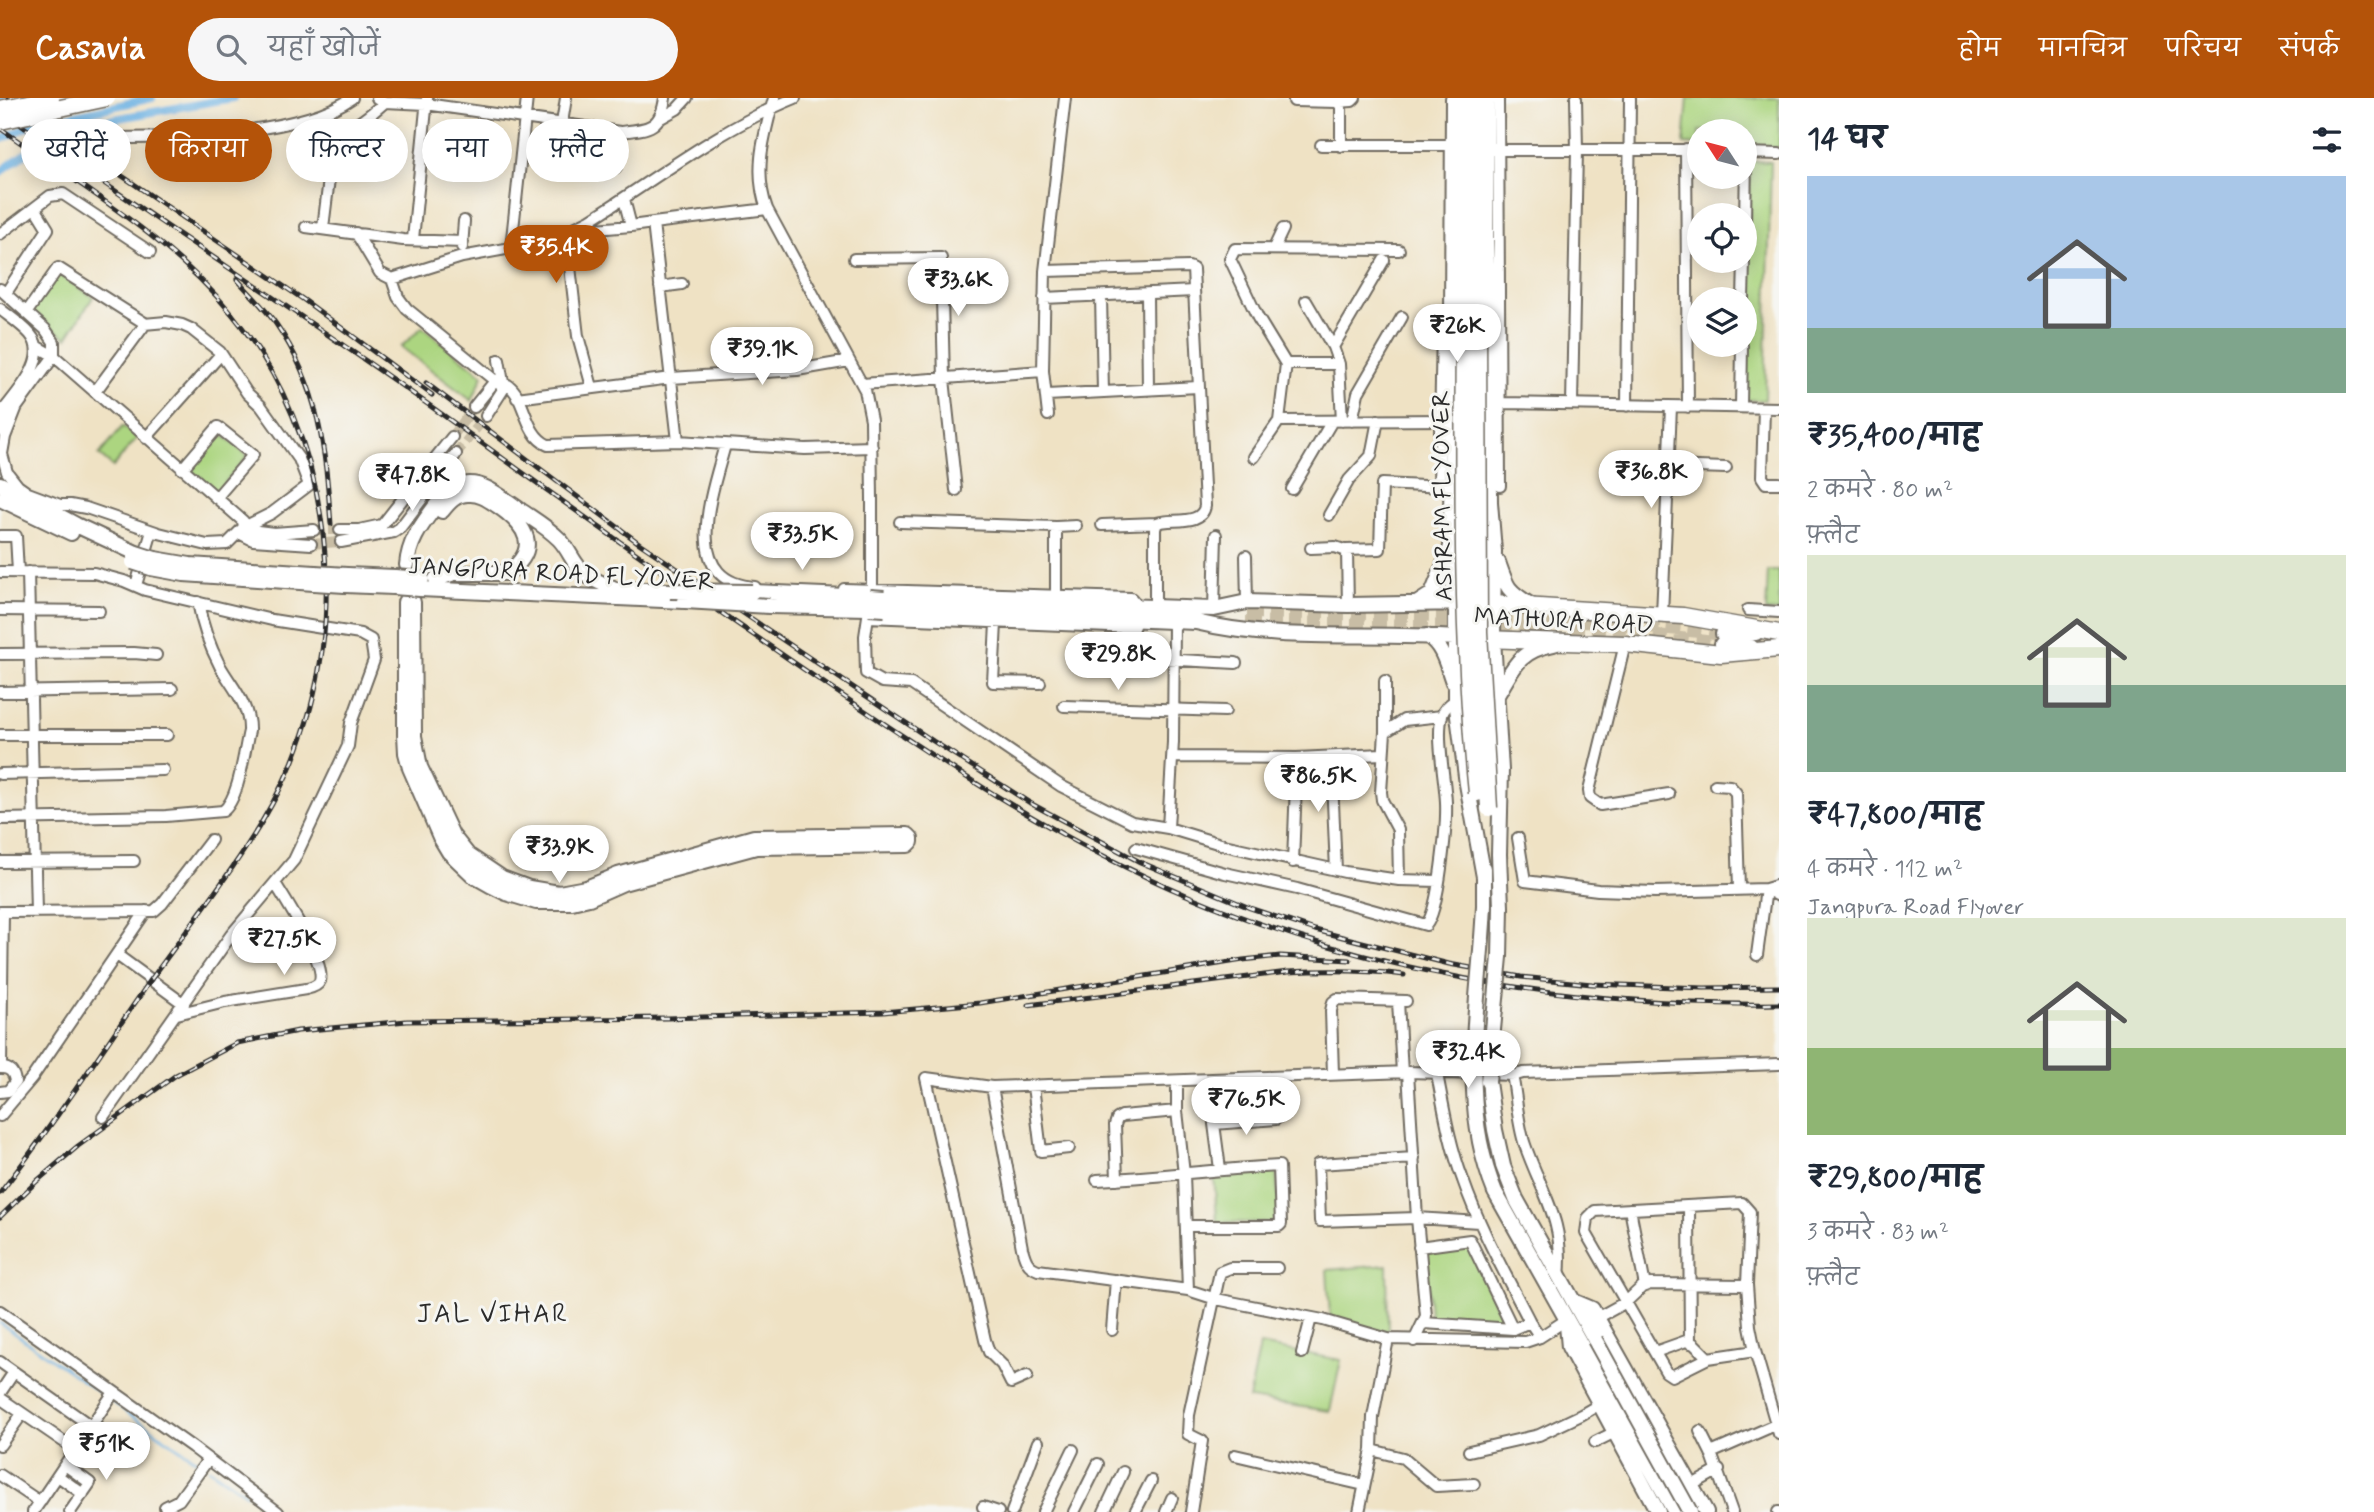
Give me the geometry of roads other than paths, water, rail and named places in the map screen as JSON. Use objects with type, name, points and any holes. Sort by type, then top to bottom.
[{"type":"highway","points":[[0,109],[51,98]]},
{"type":"highway","points":[[0,121],[107,98]]},
{"type":"highway","name":"ASHRAM FLYOVER","points":[[1462,98],[1467,619],[1471,732],[1484,809]]},
{"type":"highway","name":"ASHRAM FLYOVER","points":[[1475,98],[1479,632],[1484,809]]},
{"type":"highway","name":"MATHURA ROAD","points":[[1494,604],[1722,621],[1775,641]]},
{"type":"highway","name":"MATHURA ROAD","points":[[1456,638],[1625,644],[1721,654],[1775,641]]},
{"type":"main road","points":[[1453,98],[1453,306],[1446,420],[1456,603],[1455,693]]},
{"type":"main road","points":[[1486,98],[1490,502],[1494,551],[1493,638],[1501,770],[1500,957],[1488,1082],[1500,1154],[1516,1199],[1573,1301],[1588,1343],[1675,1512]]},
{"type":"main road","points":[[0,472],[17,493]]},
{"type":"main road","points":[[0,484],[17,493]]},
{"type":"main road","points":[[411,565],[425,535],[447,505],[460,490],[476,484],[494,491],[561,540],[584,573],[612,588]]},
{"type":"main road","points":[[436,579],[453,573],[506,573],[524,557],[527,536],[514,516],[487,498],[460,490]]},
{"type":"main road","points":[[1448,492],[1490,502]]},
{"type":"main road","name":"JANGPURA ROAD FLYOVER","points":[[17,493],[117,545],[155,559],[190,565],[1132,613]]},
{"type":"main road","name":"JANGPURA ROAD FLYOVER","points":[[0,499],[133,562],[184,574],[345,585],[1132,613]]},
{"type":"main road","points":[[1451,547],[1494,551]]},
{"type":"main road","points":[[1416,605],[1432,594],[1451,547]]},
{"type":"main road","points":[[1494,551],[1506,586],[1515,597],[1532,606]]},
{"type":"main road","points":[[409,602],[414,736],[420,767],[452,835],[468,855],[502,878],[529,888],[559,892],[586,888],[626,872],[754,838],[908,835],[911,842],[908,845],[756,847],[623,883],[589,898],[572,902],[536,902],[498,889],[474,876],[449,852],[410,768],[405,734],[409,602]]},
{"type":"main road","name":"MATHURA ROAD","points":[[1132,613],[1155,607],[1214,608],[1247,612],[1348,605],[1494,604]]},
{"type":"main road","points":[[1196,622],[1247,612]]},
{"type":"main road","name":"MATHURA ROAD","points":[[1132,613],[1227,629],[1345,637],[1456,638]]},
{"type":"main road","points":[[1427,636],[1434,639],[1444,656],[1455,693],[1467,784],[1484,877]]},
{"type":"main road","points":[[1722,639],[1775,641]]},
{"type":"main road","points":[[1497,697],[1515,663],[1524,654],[1566,642]]},
{"type":"main road","points":[[1455,693],[1497,697]]},
{"type":"main road","points":[[1484,809],[1499,854]]},
{"type":"main road","points":[[1484,809],[1484,905],[1472,1088],[1487,1173],[1566,1320],[1588,1343],[1690,1512]]},
{"type":"main road","points":[[1573,1301],[1592,1309],[1706,1512]]},
{"type":"main road","points":[[1566,1320],[1569,1347],[1658,1512]]},
{"type":"street","points":[[131,138],[158,138],[284,124],[323,114],[352,98]]},
{"type":"street","points":[[511,248],[527,98]]},
{"type":"street","points":[[563,119],[566,98]]},
{"type":"street","points":[[662,118],[665,98]]},
{"type":"street","points":[[629,131],[649,128],[677,109],[687,98]]},
{"type":"street","points":[[356,233],[380,273],[392,279],[462,257],[511,248],[566,232],[624,199],[773,103],[795,98]]},
{"type":"street","points":[[1048,415],[1043,371],[1045,271],[1065,98]]},
{"type":"street","points":[[1294,98],[1294,101],[1337,102],[1352,101],[1355,98]]},
{"type":"street","points":[[1498,98],[1495,150],[1500,486]]},
{"type":"street","points":[[1572,404],[1576,98]]},
{"type":"street","points":[[1627,406],[1630,98]]},
{"type":"street","points":[[364,119],[381,100],[427,101],[525,119]]},
{"type":"street","points":[[413,239],[427,101]]},
{"type":"street","points":[[1337,102],[1341,106],[1341,145]]},
{"type":"street","points":[[773,103],[760,162],[760,190],[767,209],[865,390],[871,420],[872,590],[864,658],[866,674],[882,682],[911,684],[1061,786],[1132,822],[1168,828],[1293,862],[1399,880],[1439,881]]},
{"type":"street","points":[[1321,145],[1453,145]]},
{"type":"street","points":[[1495,150],[1686,149],[1688,407]]},
{"type":"street","points":[[1757,153],[1779,154]]},
{"type":"street","points":[[323,228],[329,182]]},
{"type":"street","points":[[0,234],[50,196],[63,194],[150,252]]},
{"type":"street","points":[[624,199],[631,226]]},
{"type":"street","points":[[0,415],[54,356],[54,342],[45,329],[3,291],[48,229],[35,208]]},
{"type":"street","points":[[566,232],[767,209]]},
{"type":"street","points":[[462,257],[464,221]]},
{"type":"street","points":[[653,223],[678,441]]},
{"type":"street","points":[[306,227],[403,240],[463,242]]},
{"type":"street","points":[[1274,248],[1283,229]]},
{"type":"street","points":[[566,232],[578,336],[592,387]]},
{"type":"street","points":[[1254,457],[1279,421],[1286,364],[1258,318],[1230,258],[1235,248],[1399,250]]},
{"type":"street","points":[[854,259],[941,258],[944,379],[956,490]]},
{"type":"street","points":[[1333,347],[1384,260]]},
{"type":"street","points":[[1045,271],[1193,267],[1204,512],[1198,518],[1102,525]]},
{"type":"street","points":[[9,404],[2,448],[7,472],[18,486],[28,493],[60,505],[86,508],[152,531],[207,545],[222,546],[309,485],[299,459],[261,406],[247,393],[221,354],[191,329],[166,322],[144,324],[58,268],[27,312]]},
{"type":"street","points":[[392,279],[398,297],[407,309],[499,384],[510,386],[539,440],[548,445],[678,441],[822,450],[872,447]]},
{"type":"street","points":[[660,287],[682,284]]},
{"type":"street","points":[[1044,298],[1194,291]]},
{"type":"street","points":[[1147,294],[1148,390]]},
{"type":"street","points":[[1101,296],[1103,391]]},
{"type":"street","points":[[1306,301],[1333,347],[1339,365],[1342,421]]},
{"type":"street","points":[[0,311],[31,336],[39,351],[36,364],[9,404],[0,430]]},
{"type":"street","points":[[1292,489],[1342,421],[1402,317]]},
{"type":"street","points":[[95,392],[144,324]]},
{"type":"street","points":[[36,346],[54,356],[243,521],[242,530]]},
{"type":"street","points":[[146,438],[221,354]]},
{"type":"street","points":[[1741,407],[1742,357]]},
{"type":"street","points":[[486,416],[499,384],[499,360]]},
{"type":"street","points":[[517,398],[671,377],[797,370],[849,361]]},
{"type":"street","points":[[1286,364],[1339,365]]},
{"type":"street","points":[[862,384],[1043,371]]},
{"type":"street","points":[[474,407],[499,384]]},
{"type":"street","points":[[1047,394],[1198,387]]},
{"type":"street","points":[[1500,403],[1779,408]]},
{"type":"street","points":[[1662,615],[1671,407]]},
{"type":"street","points":[[1764,408],[1762,477],[1769,484],[1779,483]]},
{"type":"street","points":[[1329,515],[1349,480],[1371,456],[1378,420]]},
{"type":"street","points":[[1279,421],[1446,420]]},
{"type":"street","points":[[182,469],[218,426],[253,455],[216,498]]},
{"type":"street","points":[[452,437],[382,525],[341,536],[394,533],[456,454]]},
{"type":"street","points":[[725,445],[706,526],[708,551],[720,575],[729,581],[750,587],[1131,598],[1133,628],[868,617]]},
{"type":"street","points":[[1669,466],[1726,468]]},
{"type":"street","points":[[1311,548],[1380,550],[1382,484],[1448,492]]},
{"type":"street","points":[[900,522],[1076,526]]},
{"type":"street","points":[[1155,607],[1157,523]]},
{"type":"street","points":[[1056,527],[1056,594]]},
{"type":"street","points":[[242,530],[274,533],[314,530]]},
{"type":"street","points":[[242,530],[253,540],[311,544]]},
{"type":"street","points":[[136,586],[152,531]]},
{"type":"street","points":[[1214,608],[1216,535]]},
{"type":"street","points":[[0,536],[16,536],[29,610],[36,912]]},
{"type":"street","points":[[1346,550],[1348,605]]},
{"type":"street","points":[[1246,556],[1247,612]]},
{"type":"street","points":[[0,572],[94,573],[145,590],[272,620],[360,634],[371,640],[374,660],[351,723],[348,746],[294,860],[231,935],[103,1117]]},
{"type":"street","points":[[0,820],[166,816],[227,809],[234,794],[250,721],[203,629],[198,602]]},
{"type":"street","points":[[0,610],[99,611]]},
{"type":"street","points":[[1748,610],[1779,612]]},
{"type":"street","points":[[1168,828],[1174,622]]},
{"type":"street","points":[[996,624],[993,681],[1040,683]]},
{"type":"street","points":[[1625,644],[1589,791],[1590,798],[1600,805],[1669,794]]},
{"type":"street","points":[[0,654],[156,655]]},
{"type":"street","points":[[1123,657],[1236,663]]},
{"type":"street","points":[[1385,681],[1381,792],[1382,800],[1398,830],[1399,880]]},
{"type":"street","points":[[0,692],[172,689]]},
{"type":"street","points":[[1136,848],[1224,873],[1297,888],[1426,925],[1430,920],[1439,881],[1446,807],[1440,729],[1442,716],[1455,693]]},
{"type":"street","points":[[1064,706],[1225,711]]},
{"type":"street","points":[[1385,732],[1404,720],[1442,716]]},
{"type":"street","points":[[0,735],[167,735]]},
{"type":"street","points":[[1172,757],[1297,758],[1382,754]]},
{"type":"street","points":[[1331,757],[1336,870]]},
{"type":"street","points":[[1293,862],[1297,758]]},
{"type":"street","points":[[0,774],[163,771]]},
{"type":"street","points":[[1715,785],[1730,786],[1736,793],[1739,889]]},
{"type":"street","points":[[1518,838],[1525,881],[1598,890],[1655,892],[1766,889],[1779,885]]},
{"type":"street","points":[[0,1116],[33,1078],[150,911],[162,904],[211,840]]},
{"type":"street","points":[[0,862],[134,861]]},
{"type":"street","points":[[117,955],[180,1009],[314,987],[321,978],[311,946],[275,883]]},
{"type":"street","points":[[1766,889],[1779,896]]},
{"type":"street","points":[[1757,955],[1766,889]]},
{"type":"street","points":[[33,1078],[14,1076],[7,1068],[1,1067],[2,912],[150,911]]},
{"type":"street","points":[[1333,1074],[1333,1002],[1337,999],[1402,1001],[1405,1073],[1415,1158],[1419,1247],[1426,1316],[1414,1341]]},
{"type":"street","points":[[1027,1376],[1011,1383],[1002,1365],[989,1352],[926,1078],[992,1087],[1333,1074],[1516,1075],[1779,1064]]},
{"type":"street","points":[[1437,1074],[1452,1146],[1479,1222],[1540,1337]]},
{"type":"street","points":[[1516,1075],[1513,1080],[1524,1142],[1560,1234],[1559,1276]]},
{"type":"street","points":[[0,1092],[8,1091],[12,1087],[14,1076]]},
{"type":"street","points":[[1213,1079],[1214,1124],[1220,1169]]},
{"type":"street","points":[[1177,1081],[1177,1111],[1184,1174],[1188,1290]]},
{"type":"street","points":[[1033,1086],[1041,1151],[1069,1148]]},
{"type":"street","points":[[992,1087],[1025,1259],[1030,1267],[1188,1290],[1388,1339],[1525,1342],[1540,1337],[1566,1320]]},
{"type":"street","points":[[1117,1179],[1117,1119],[1122,1116],[1177,1111]]},
{"type":"street","points":[[1214,1124],[1276,1119]]},
{"type":"street","points":[[1415,1158],[1318,1164],[1320,1221],[1417,1218],[1479,1222]]},
{"type":"street","points":[[1097,1180],[1279,1166],[1281,1224],[1186,1226]]},
{"type":"street","points":[[1711,1453],[1777,1430],[1755,1351],[1747,1285],[1750,1212],[1747,1206],[1742,1203],[1595,1211],[1588,1218],[1586,1233],[1662,1366],[1672,1376],[1708,1358],[1755,1351]]},
{"type":"street","points":[[1689,1206],[1690,1343]]},
{"type":"street","points":[[1630,1209],[1645,1286]]},
{"type":"street","points":[[1419,1247],[1470,1240],[1513,1329]]},
{"type":"street","points":[[1191,1512],[1202,1441],[1188,1434],[1189,1415],[1216,1299],[1218,1276],[1224,1269],[1277,1268]]},
{"type":"street","points":[[1112,1330],[1116,1280]]},
{"type":"street","points":[[1597,1318],[1626,1302],[1645,1286],[1747,1285]]},
{"type":"street","points":[[0,1311],[111,1397],[192,1447],[207,1461],[278,1512]]},
{"type":"street","points":[[1301,1353],[1311,1318]]},
{"type":"street","points":[[1424,1323],[1513,1329],[1530,1322]]},
{"type":"street","points":[[1359,1512],[1388,1339]]},
{"type":"street","points":[[1656,1352],[1682,1342],[1690,1343],[1708,1358]]},
{"type":"street","points":[[0,1362],[92,1426]]},
{"type":"street","points":[[14,1372],[0,1396],[76,1450]]},
{"type":"street","points":[[0,1475],[36,1507],[111,1397]]},
{"type":"street","points":[[1469,1451],[1539,1435],[1600,1404]]},
{"type":"street","points":[[0,1445],[22,1414]]},
{"type":"street","points":[[1700,1431],[1719,1470],[1732,1512]]},
{"type":"street","points":[[1595,1442],[1615,1432]]},
{"type":"street","points":[[1012,1512],[1038,1442]]},
{"type":"street","points":[[1042,1512],[1073,1450]]},
{"type":"street","points":[[1371,1450],[1403,1458],[1436,1486],[1474,1484]]},
{"type":"street","points":[[1235,1455],[1364,1485]]},
{"type":"street","points":[[165,1507],[179,1500],[207,1461]]},
{"type":"street","points":[[1074,1512],[1098,1464]]},
{"type":"street","points":[[65,1465],[90,1483],[71,1512]]},
{"type":"street","points":[[1692,1485],[1719,1470]]},
{"type":"street","points":[[1104,1512],[1124,1472]]},
{"type":"street","points":[[58,1476],[83,1494]]},
{"type":"street","points":[[1135,1512],[1151,1481]]},
{"type":"street","points":[[1166,1512],[1172,1498]]},
{"type":"street","points":[[179,1500],[181,1512]]},
{"type":"street","points":[[983,1507],[999,1512]]},
{"type":"waterway","points":[[0,140],[31,125],[152,98]]},
{"type":"waterway","points":[[0,172],[26,153],[79,125],[233,98]]},
{"type":"waterway","points":[[0,1323],[107,1398]]},
{"type":"waterway","points":[[112,1402],[199,1462]]},
{"type":"waterway","points":[[209,1469],[246,1494]]},
{"type":"tunnel","points":[[452,437],[474,407]]},
{"type":"tunnel","points":[[456,454],[486,416]]},
{"type":"tunnel","points":[[314,530],[340,530]]},
{"type":"tunnel","points":[[311,544],[341,542]]},
{"type":"tunnel","points":[[1247,612],[1545,619],[1723,634]]},
{"type":"tunnel","points":[[1246,622],[1451,627],[1496,625],[1539,628]]},
{"type":"tunnel","points":[[1570,629],[1722,644]]},
{"type":"railway","points":[[8,98],[304,300],[432,395]]},
{"type":"railway","points":[[0,110],[398,383],[728,618],[955,770],[1094,851],[1191,897],[1262,924],[1406,966],[1479,981],[1628,1000],[1779,1004]]},
{"type":"railway","points":[[0,128],[152,237],[207,286],[232,314],[266,363],[293,416],[312,472],[323,530],[326,589],[322,649],[311,707],[292,763],[263,820],[58,1115],[0,1193]]},
{"type":"railway","points":[[237,279],[276,324],[302,371],[311,395],[323,445],[331,524]]},
{"type":"railway","points":[[426,383],[639,543],[933,741],[1030,803],[1140,862],[1250,908],[1315,930],[1449,964],[1521,977],[1592,984],[1704,988],[1779,987]]},
{"type":"railway","points":[[0,1217],[78,1146],[176,1075],[237,1043],[298,1031],[407,1021],[883,1012],[980,1003],[1243,960],[1280,956],[1350,960]]},
{"type":"railway","points":[[1028,1005],[1288,972],[1346,971],[1404,975]]},
{"type":"district","name":"JAL VIHAR","points":[[493,1313]]}]
